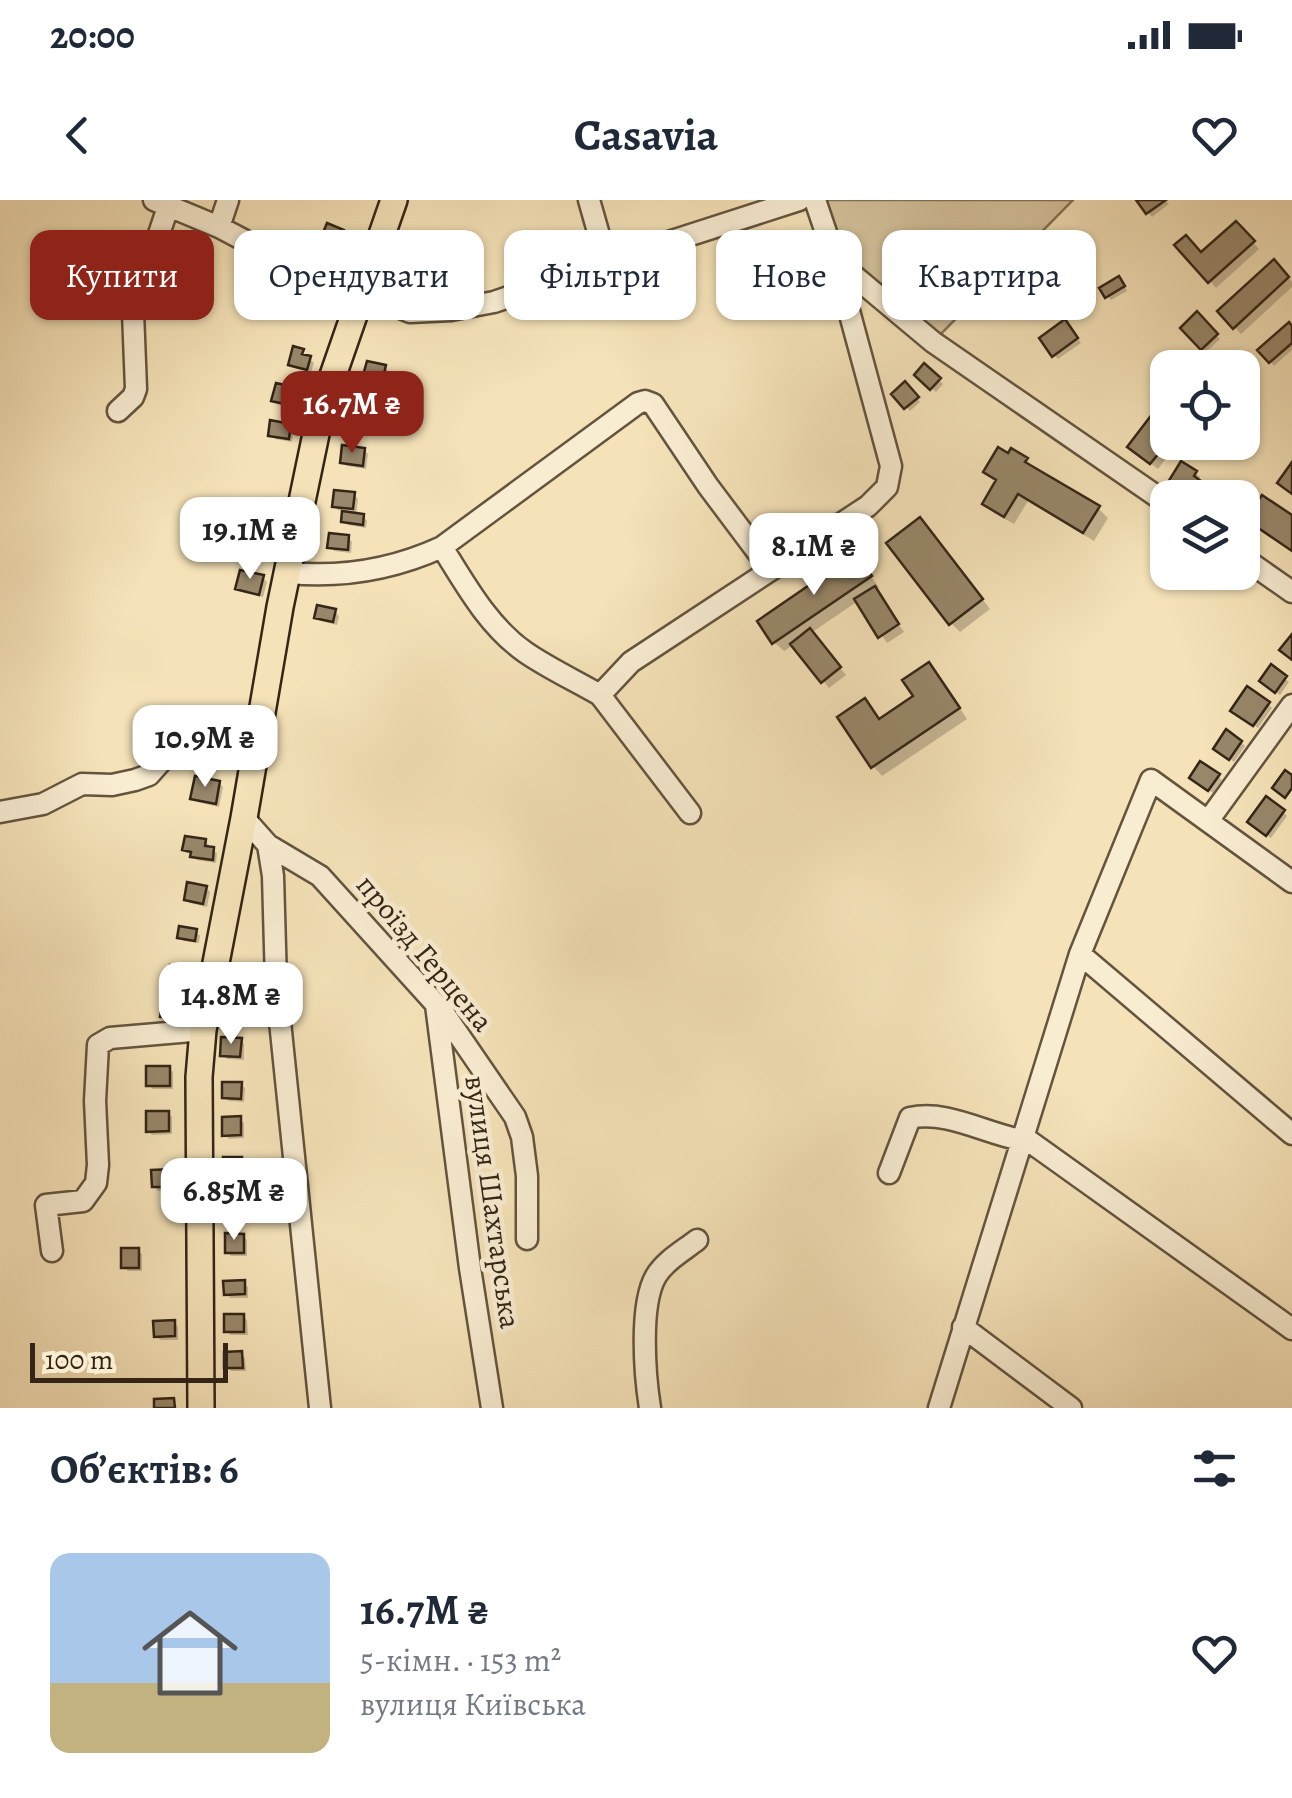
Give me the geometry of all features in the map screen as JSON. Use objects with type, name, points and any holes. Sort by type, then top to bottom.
[{"type":"main road","points":[[383,230],[394,200]]},
{"type":"main road","points":[[201,1408],[198,1077],[203,1030],[320,410],[351,320]]},
{"type":"street","points":[[219,227],[228,200]]},
{"type":"street","points":[[589,200],[598,230]]},
{"type":"street","points":[[696,234],[800,200]]},
{"type":"street","points":[[815,200],[825,230]]},
{"type":"street","points":[[118,411],[133,397],[136,388],[133,312],[161,203],[234,235]]},
{"type":"street","points":[[862,282],[933,342],[1150,492]]},
{"type":"street","points":[[600,696],[631,662],[868,506],[887,487],[891,466],[852,320]]},
{"type":"street","points":[[288,573],[359,573],[413,560],[442,547],[622,414],[645,402],[653,404],[771,570]]},
{"type":"street","points":[[442,547],[500,630],[524,651],[600,696],[690,813]]},
{"type":"street","points":[[1260,570],[1292,592]]},
{"type":"street","points":[[1208,821],[1292,705]]},
{"type":"street","points":[[0,812],[43,804],[82,784],[112,786],[135,780],[148,775],[174,748],[188,742],[254,754]]},
{"type":"street","points":[[938,1408],[1080,954],[1150,780],[1292,882]]},
{"type":"street","name":"проїзд Герцена","points":[[244,818],[268,845],[320,876],[436,1004],[515,1117],[527,1176],[527,1239]]},
{"type":"street","points":[[268,845],[273,876],[277,1000],[320,1408]]},
{"type":"street","points":[[1080,954],[1292,1134]]},
{"type":"street","name":"вулиця Шахтарська","points":[[436,1004],[492,1408]]},
{"type":"street","points":[[52,1252],[46,1205],[84,1201],[96,1183],[98,1045],[110,1038],[203,1030]]},
{"type":"street","points":[[890,1173],[910,1118],[926,1114],[1000,1136],[1022,1138],[1292,1329]]},
{"type":"street","points":[[650,1408],[645,1358],[650,1291],[666,1264],[697,1240]]},
{"type":"street","points":[[964,1328],[1071,1408]]},
{"type":"shaded area","points":[[815,200],[1073,200],[1043,230],[882,230],[882,299],[862,282],[862,230],[825,230]]},
{"type":"shaded area","points":[[907,320],[955,320],[933,342]]},
{"type":"building","points":[[1136,200],[1166,200],[1146,214]]},
{"type":"building","points":[[1236,221],[1255,241],[1208,283],[1174,245],[1186,235],[1201,252]]},
{"type":"building","points":[[327,223],[344,230],[324,230]]},
{"type":"building","points":[[1274,259],[1289,277],[1233,329],[1217,311]]},
{"type":"building","points":[[1119,276],[1125,286],[1105,298],[1099,288]]},
{"type":"building","points":[[1197,311],[1218,334],[1201,350],[1180,328]]},
{"type":"building","points":[[1066,320],[1078,338],[1052,357],[1039,338]]},
{"type":"building","points":[[1289,322],[1292,343],[1269,363],[1257,350]]},
{"type":"building","points":[[293,346],[311,356],[307,370],[288,365]]},
{"type":"building","points":[[367,361],[386,365],[382,383],[362,379]]},
{"type":"building","points":[[924,363],[941,378],[930,390],[914,375]]},
{"type":"building","points":[[905,381],[919,397],[904,409],[891,394]]},
{"type":"building","points":[[276,383],[303,389],[298,407],[271,401]]},
{"type":"building","points":[[346,402],[374,409],[370,423],[342,416]]},
{"type":"building","points":[[1150,417],[1150,460],[1153,460],[1150,464],[1127,447]]},
{"type":"building","points":[[270,420],[291,424],[289,439],[268,436]]},
{"type":"building","points":[[342,445],[365,448],[363,466],[340,463]]},
{"type":"building","points":[[998,447],[1008,453],[1011,448],[1028,458],[1025,462],[1100,506],[1083,533],[1018,494],[1004,517],[982,504],[996,480],[983,472]]},
{"type":"building","points":[[1181,461],[1197,471],[1194,476],[1200,480],[1169,480]]},
{"type":"building","points":[[1292,462],[1292,494],[1277,483]]},
{"type":"building","points":[[334,490],[355,492],[353,509],[332,507]]},
{"type":"building","points":[[1262,495],[1292,515],[1292,551],[1260,529]]},
{"type":"building","points":[[254,499],[275,503],[272,518],[252,514]]},
{"type":"building","points":[[342,511],[364,514],[363,525],[341,522]]},
{"type":"building","points":[[920,517],[983,599],[949,625],[886,543]]},
{"type":"building","points":[[252,527],[271,527],[271,542],[252,543]]},
{"type":"building","points":[[329,533],[349,535],[348,550],[327,548]]},
{"type":"building","points":[[856,553],[872,576],[772,644],[757,621]]},
{"type":"building","points":[[240,570],[264,575],[259,595],[235,589]]},
{"type":"building","points":[[875,586],[899,624],[878,638],[854,599]]},
{"type":"building","points":[[317,605],[336,609],[333,622],[314,618]]},
{"type":"building","points":[[810,628],[841,667],[821,683],[790,644]]},
{"type":"building","points":[[1292,634],[1292,660],[1279,650]]},
{"type":"building","points":[[929,662],[960,708],[871,768],[837,717],[865,698],[879,719],[913,696],[902,680]]},
{"type":"building","points":[[1271,664],[1287,676],[1275,693],[1259,681]]},
{"type":"building","points":[[1247,686],[1270,702],[1253,726],[1230,711]]},
{"type":"building","points":[[1226,729],[1242,741],[1229,760],[1213,749]]},
{"type":"building","points":[[1200,761],[1220,774],[1208,791],[1189,778]]},
{"type":"building","points":[[1285,770],[1292,775],[1292,788],[1285,798],[1272,788]]},
{"type":"building","points":[[195,776],[220,781],[216,804],[190,799]]},
{"type":"building","points":[[1266,796],[1285,810],[1266,836],[1247,822]]},
{"type":"building","points":[[185,836],[206,839],[205,846],[214,847],[213,860],[190,857],[191,852],[182,850]]},
{"type":"building","points":[[187,882],[207,886],[203,904],[184,900]]},
{"type":"building","points":[[179,926],[197,929],[195,941],[177,938]]},
{"type":"building","points":[[170,965],[189,968],[186,980],[168,976]]},
{"type":"building","points":[[233,981],[253,982],[252,995],[233,994]]},
{"type":"building","points":[[162,1005],[181,1007],[180,1019],[160,1017]]},
{"type":"building","points":[[221,1037],[242,1038],[240,1057],[220,1056]]},
{"type":"building","points":[[146,1066],[170,1066],[170,1086],[146,1086]]},
{"type":"building","points":[[222,1082],[242,1082],[241,1099],[222,1098]]},
{"type":"building","points":[[146,1111],[169,1111],[169,1131],[146,1132]]},
{"type":"building","points":[[241,1116],[241,1135],[222,1136],[222,1117]]},
{"type":"building","points":[[223,1157],[242,1157],[242,1176],[222,1176]]},
{"type":"building","points":[[174,1169],[174,1187],[152,1187],[151,1170]]},
{"type":"building","points":[[224,1197],[243,1197],[243,1216],[223,1215]]},
{"type":"building","points":[[225,1233],[244,1234],[244,1253],[225,1253]]},
{"type":"building","points":[[121,1248],[139,1248],[139,1268],[121,1268]]},
{"type":"building","points":[[245,1280],[245,1294],[224,1295],[223,1281]]},
{"type":"building","points":[[224,1314],[244,1314],[244,1332],[224,1332]]},
{"type":"building","points":[[175,1320],[175,1336],[154,1337],[153,1321]]},
{"type":"building","points":[[242,1351],[243,1368],[224,1368],[224,1352]]},
{"type":"building","points":[[174,1398],[175,1408],[154,1408],[154,1399]]}]
